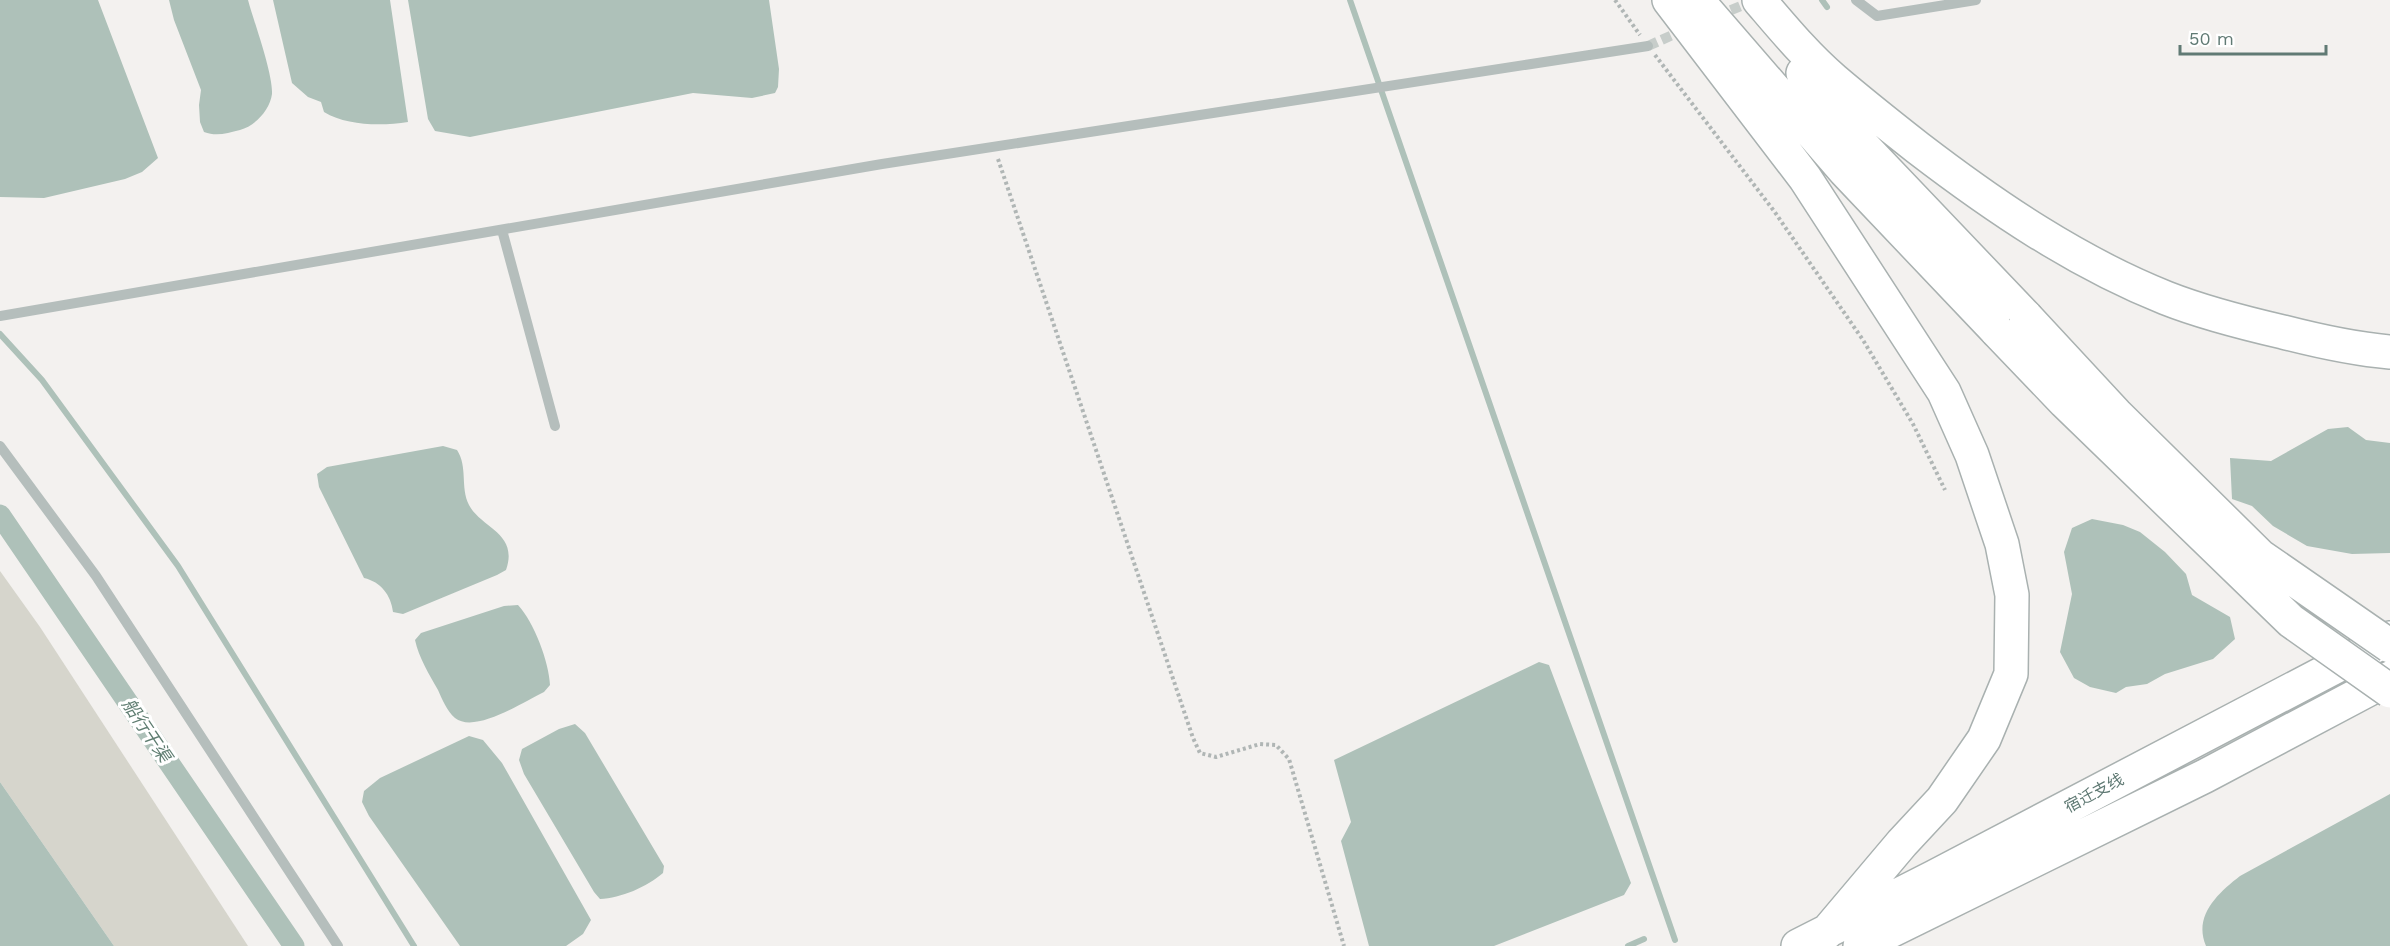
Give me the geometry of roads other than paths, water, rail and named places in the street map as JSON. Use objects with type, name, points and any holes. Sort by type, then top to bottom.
[{"type":"highway","points":[[1669,0],[1805,178],[1944,392],[1980,477],[2002,544],[2012,596],[2011,674],[1984,739],[1942,800],[1812,939]]},
{"type":"highway","points":[[1697,0],[1845,171],[2073,410],[2291,621],[2390,691]]},
{"type":"highway","points":[[1743,0],[1859,141],[2116,414],[2259,556],[2390,646]]},
{"type":"highway","points":[[1759,0],[1787,33],[1832,79],[1886,122],[1966,185],[2008,214],[2090,262],[2166,298],[2234,320],[2299,336],[2390,352]]},
{"type":"highway","name":"宿迁支线","points":[[1812,939],[2390,638]]},
{"type":"highway","name":"宿迁支线","points":[[1860,946],[2205,776],[2390,678]]},
{"type":"street","points":[[1856,0],[1877,16],[1976,0]]},
{"type":"street","points":[[0,316],[994,146],[1647,46]]},
{"type":"street","points":[[502,230],[555,426]]},
{"type":"street","points":[[0,446],[96,576],[338,946]]},
{"type":"waterway","points":[[1350,0],[1675,940]]},
{"type":"waterway","points":[[1822,0],[1827,7]]},
{"type":"waterway","points":[[0,334],[42,380],[178,566],[414,946]]},
{"type":"waterway","name":"船行干渠","points":[[0,515],[294,946]]},
{"type":"waterway","points":[[1628,946],[1644,939]]},
{"type":"tunnel","points":[[1717,16],[1755,0]]},
{"type":"tunnel","points":[[1648,46],[1686,29]]}]
